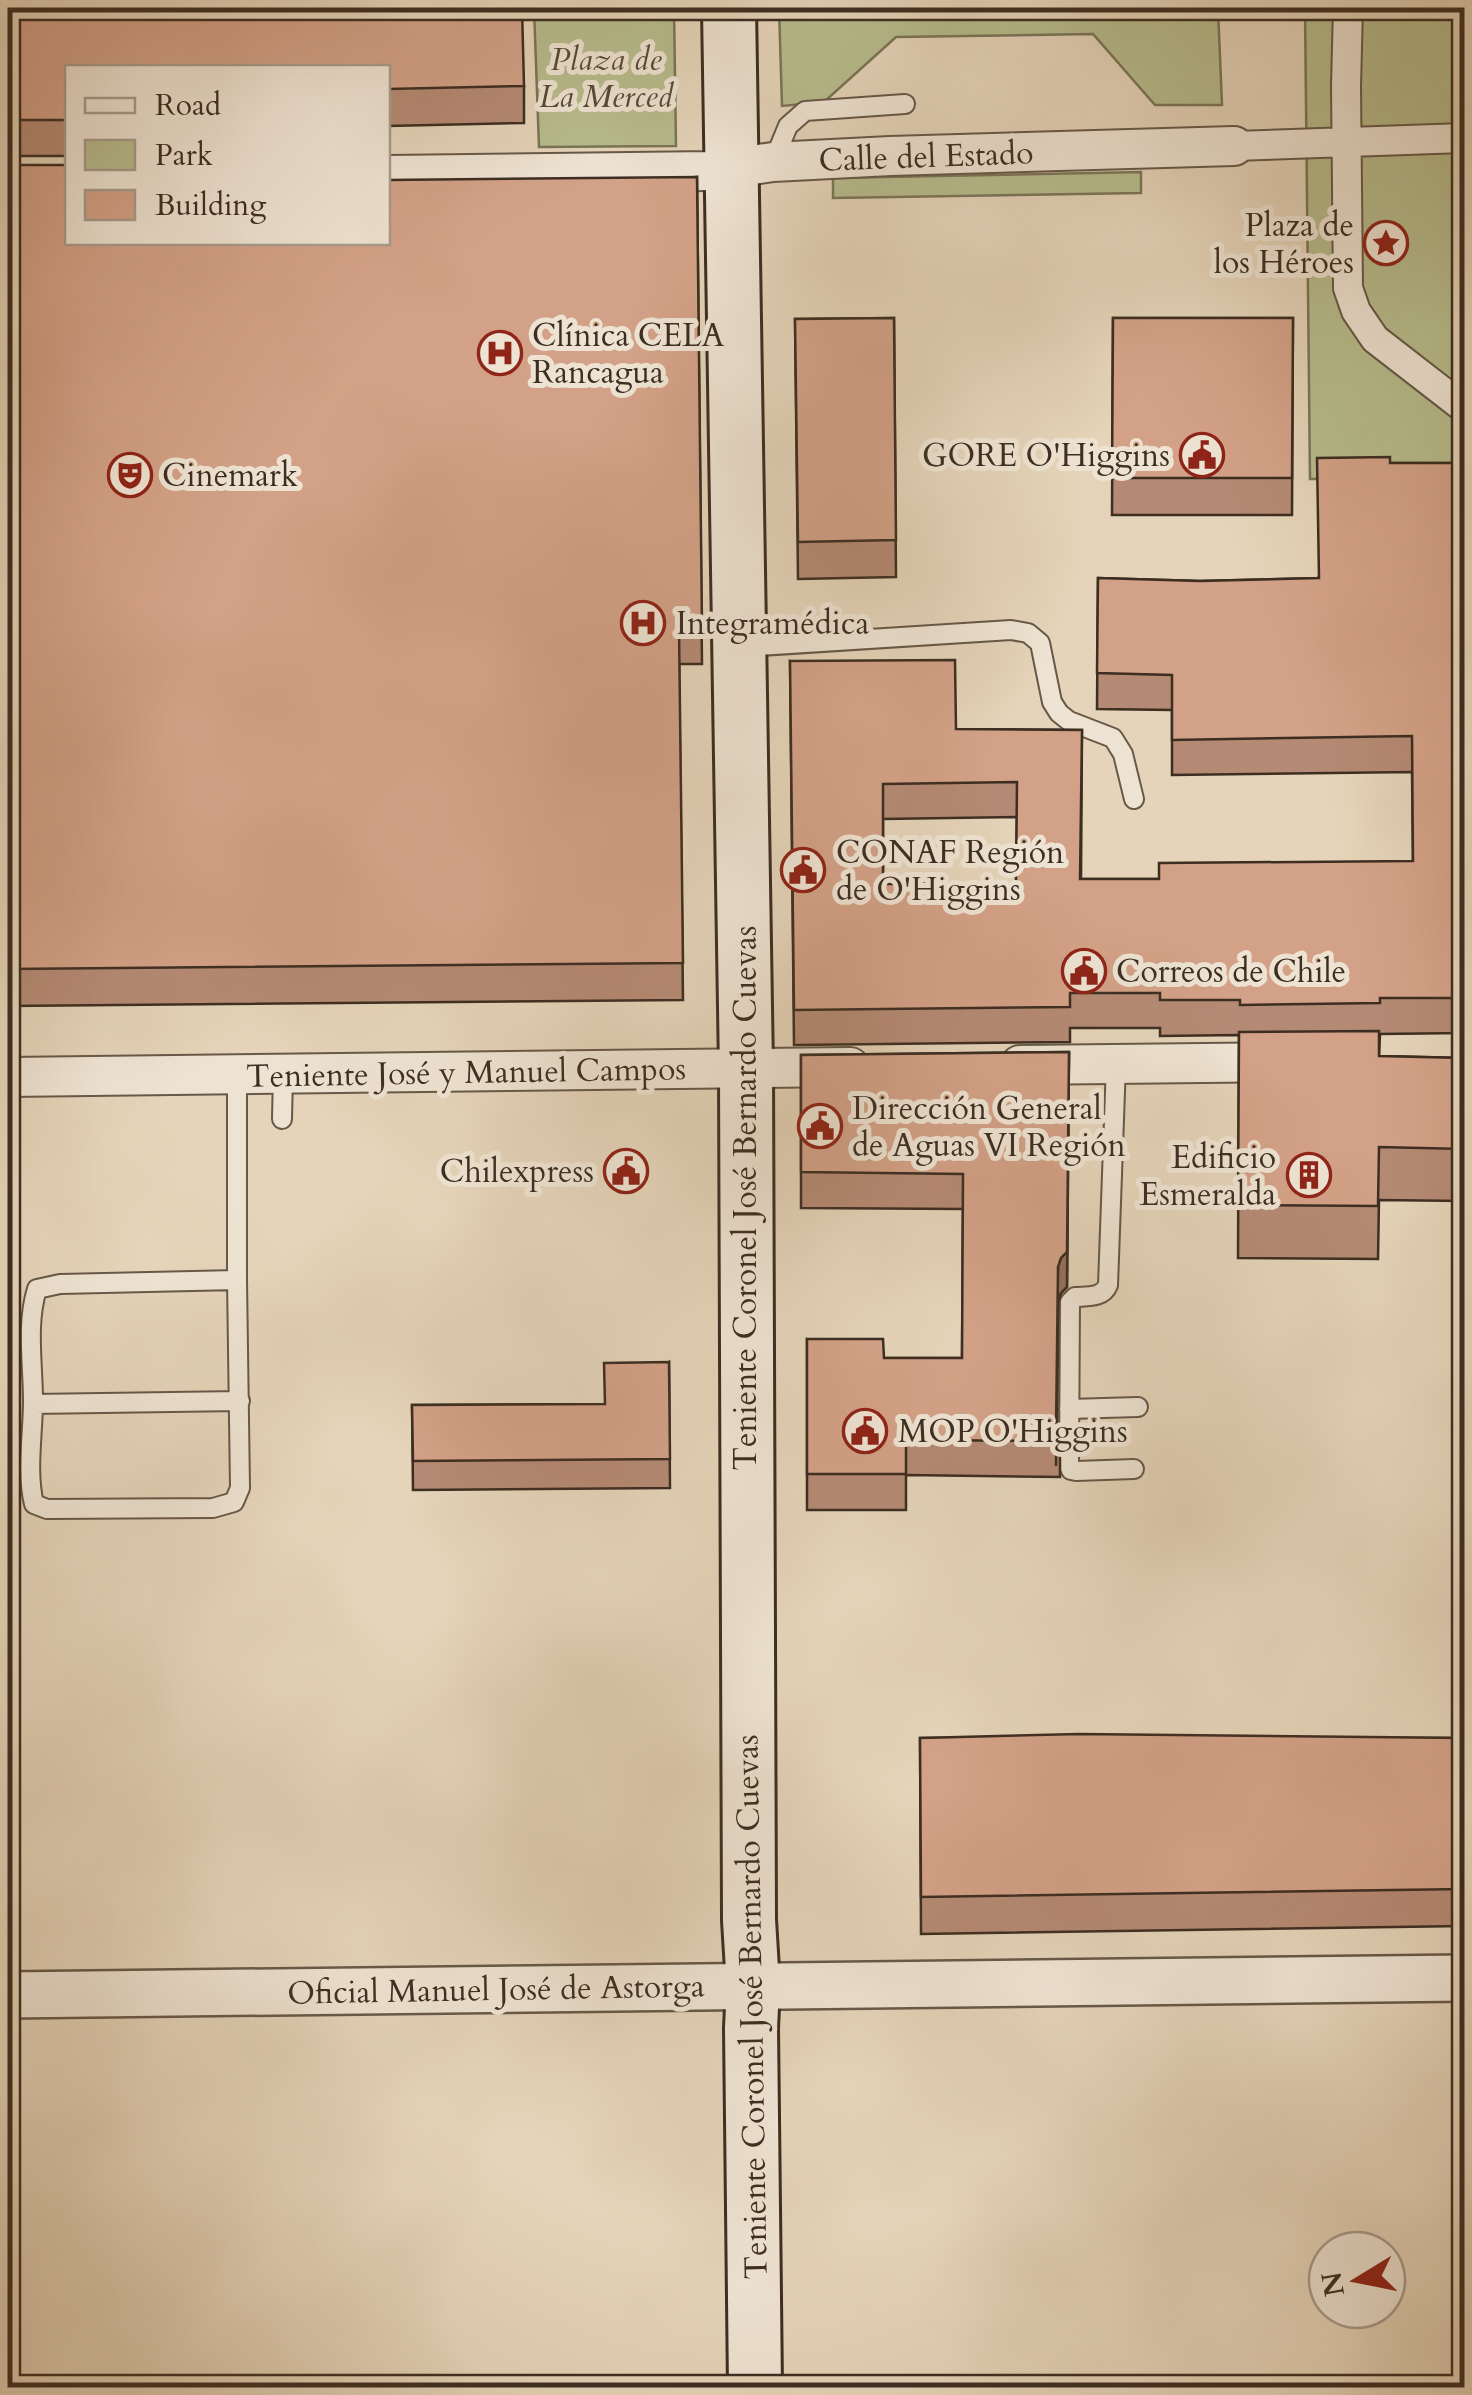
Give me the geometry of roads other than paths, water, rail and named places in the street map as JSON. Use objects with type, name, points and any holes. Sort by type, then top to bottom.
[{"type":"main road","name":"Teniente Coronel José Bernardo Cuevas","points":[[730,8],[753,165],[738,648],[746,1069],[755,2388]]},
{"type":"street","points":[[1348,8],[1348,288],[1356,311],[1375,339],[1464,408]]},
{"type":"street","name":"Calle del Estado","points":[[390,175],[710,171],[753,165],[1142,147],[1464,138]]},
{"type":"street","points":[[983,1066],[1329,1062]]},
{"type":"street","name":"Teniente José y Manuel Campos","points":[[8,1077],[888,1067]]},
{"type":"street","name":"Oficial Manuel José de Astorga","points":[[8,1995],[1464,1978]]},
{"type":"lane","points":[[753,165],[805,111],[905,104]]},
{"type":"lane","points":[[738,648],[1011,630],[1028,633],[1040,643],[1052,702],[1059,714],[1113,738],[1123,754],[1134,800]]},
{"type":"lane","points":[[1116,1064],[1108,1285],[1101,1294],[1071,1299],[1069,1466],[1071,1470],[1134,1469]]},
{"type":"lane","points":[[237,1280],[60,1284],[37,1289],[31,1308],[30,1488],[34,1504],[47,1509],[213,1508],[234,1502],[240,1488],[238,1074]]},
{"type":"lane","points":[[282,1119],[283,1074]]},
{"type":"lane","points":[[33,1404],[240,1402]]},
{"type":"lane","points":[[1069,1409],[1138,1407]]},
{"type":"place","name":"Plaza de los Héroes","points":[[1386,243]]},
{"type":"place","name":"Clínica CELA Rancagua","points":[[500,353]]},
{"type":"place","name":"GORE O'Higgins","points":[[1202,455]]},
{"type":"place","name":"Cinemark","points":[[130,475]]},
{"type":"place","name":"Integramédica","points":[[643,623]]},
{"type":"place","name":"CONAF Región de O'Higgins","points":[[803,870]]},
{"type":"place","name":"Correos de Chile","points":[[1084,971]]},
{"type":"place","name":"Dirección General de Aguas VI Región","points":[[820,1126]]},
{"type":"place","name":"Chilexpress","points":[[626,1171]]},
{"type":"place","name":"Edificio Esmeralda","points":[[1309,1175]]},
{"type":"place","name":"MOP O'Higgins","points":[[865,1431]]},
{"type":"park label","name":"Plaza de La Merced","points":[[606,78]]}]
